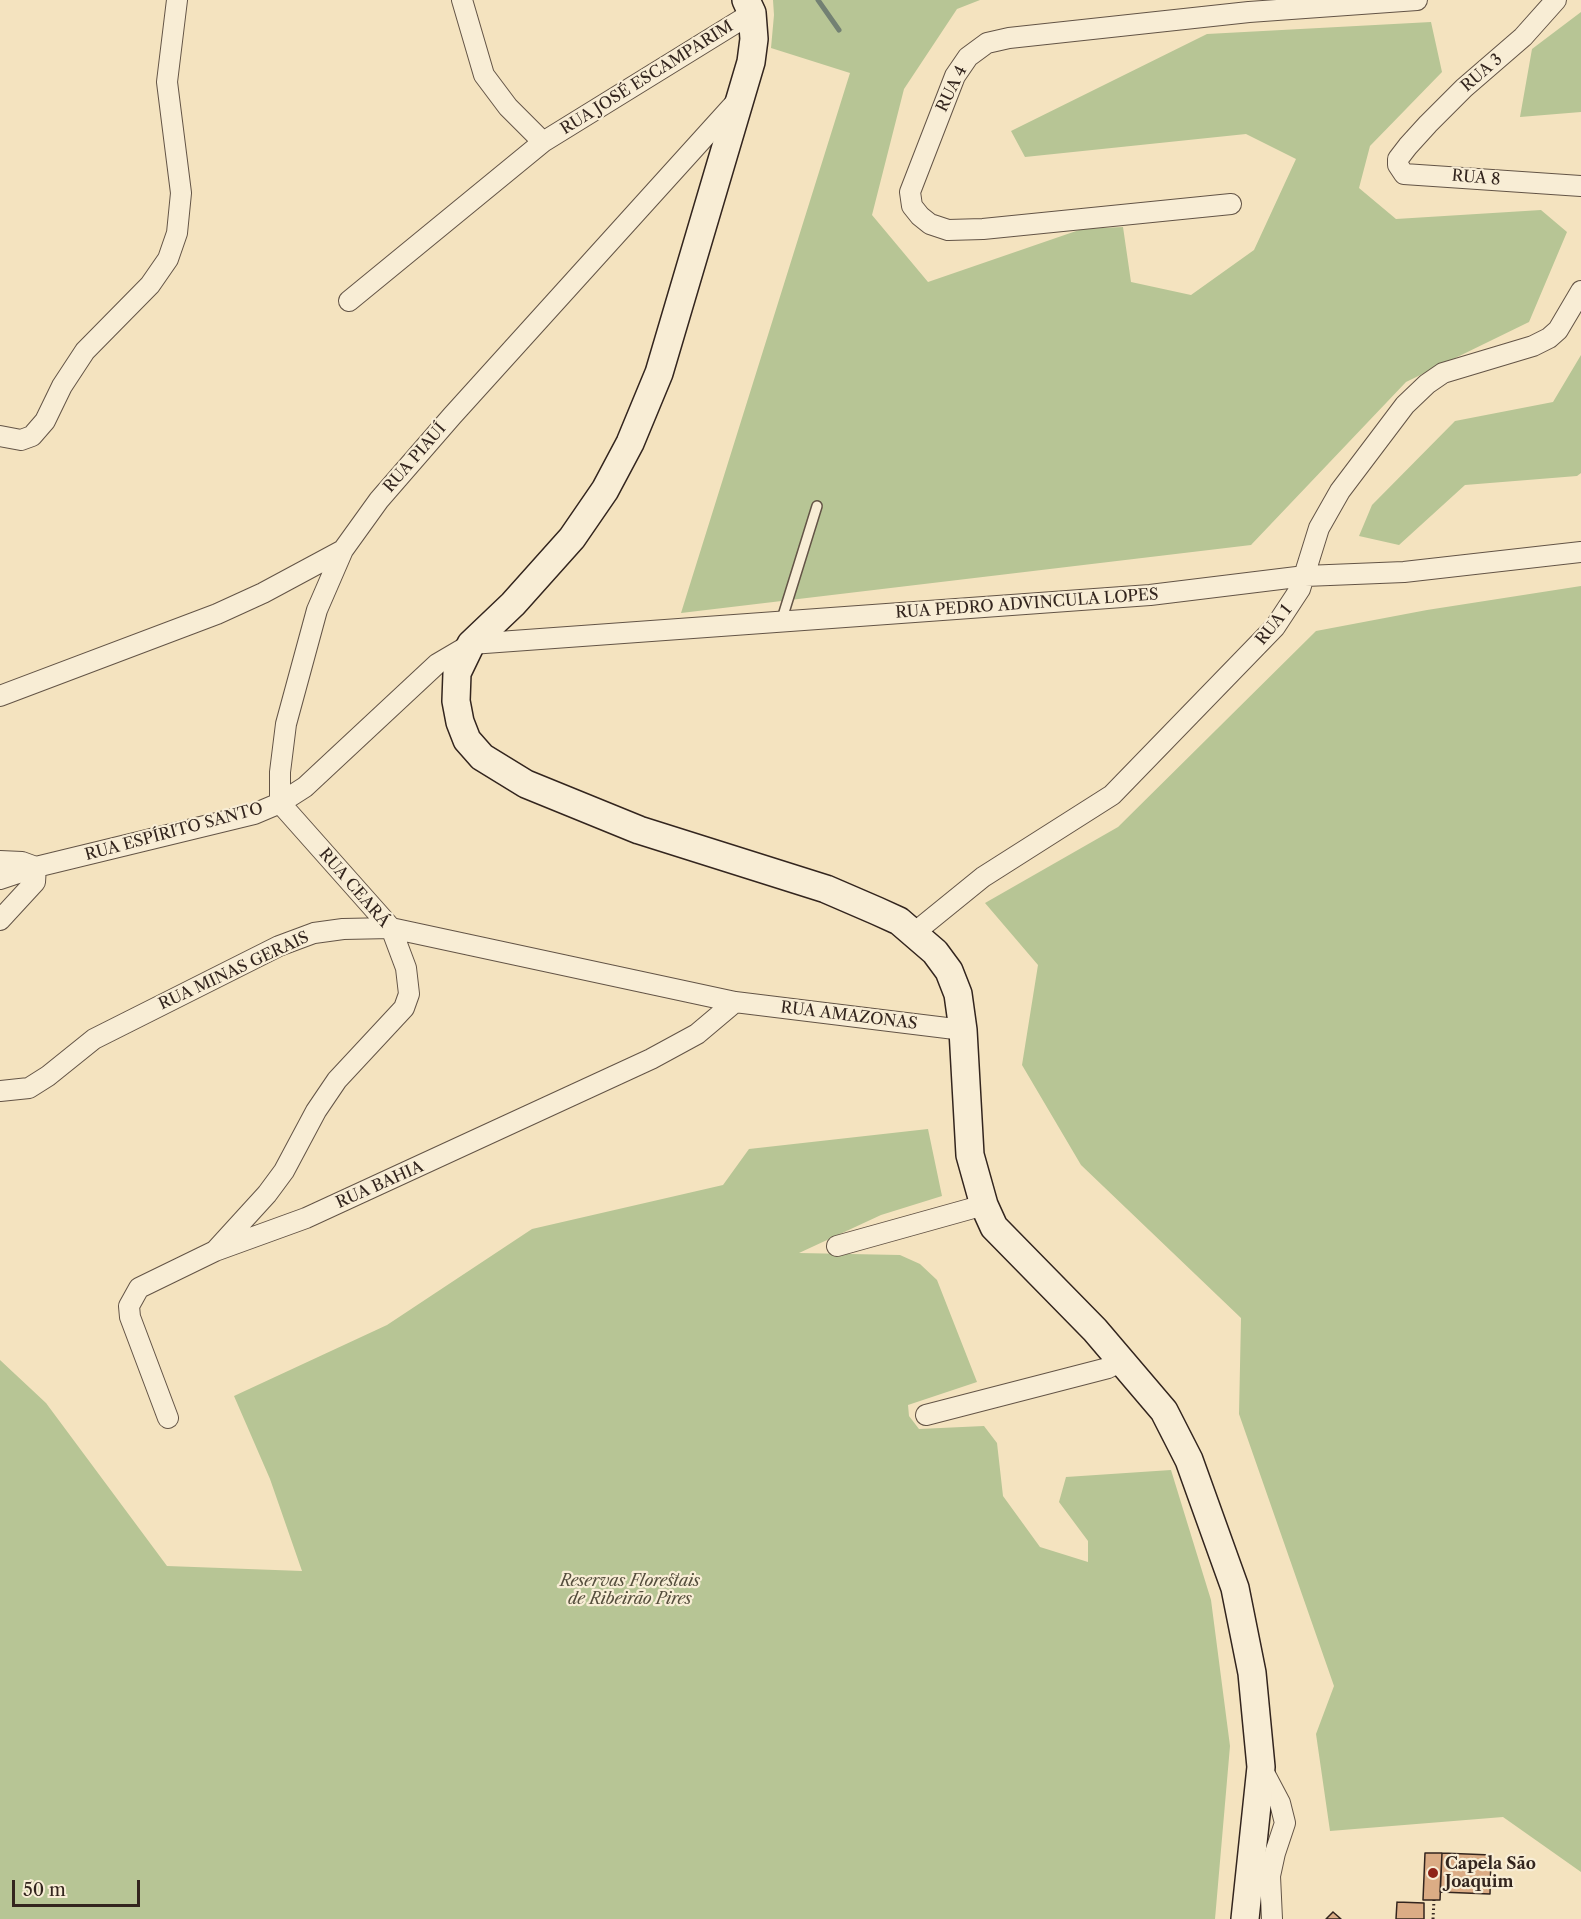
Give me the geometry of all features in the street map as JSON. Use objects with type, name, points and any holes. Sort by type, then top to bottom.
[{"type":"main road","points":[[749,7],[754,39],[743,94],[659,373],[630,443],[605,490],[572,538],[513,604],[471,644],[457,673],[456,701],[467,740],[482,757],[526,784],[639,830],[826,889],[899,921],[935,952],[949,970],[958,994],[963,1030],[970,1155],[984,1205],[994,1227],[1095,1330],[1164,1411],[1184,1450],[1235,1588],[1252,1673],[1261,1767],[1245,1919]]},
{"type":"street","points":[[0,436],[21,440],[32,436],[45,421],[62,386],[85,351],[150,285],[168,259],[177,233],[181,193],[167,82],[177,0]]},
{"type":"street","points":[[462,0],[484,75],[508,107],[543,142]]},
{"type":"street","name":"RUA 4","points":[[1231,204],[983,229],[948,230],[930,225],[920,216],[912,206],[910,192],[955,76],[968,57],[987,43],[1009,38],[1248,12],[1417,0]]},
{"type":"street","name":"RUA 3","points":[[1408,146],[1464,88],[1523,37],[1556,0]]},
{"type":"street","name":"RUA JOSÉ ESCAMPARIM","points":[[349,301],[543,142],[749,7]]},
{"type":"street","name":"RUA PIAUÍ","points":[[0,696],[217,614],[263,593],[343,550],[379,500],[452,416],[743,94]]},
{"type":"street","name":"RUA 8","points":[[1408,146],[1398,159],[1400,171],[1404,174],[1581,186]]},
{"type":"street","name":"RUA 1","points":[[914,933],[983,877],[1091,810],[1131,778],[1275,627],[1291,606],[1305,576],[1319,528],[1340,491],[1406,405],[1443,373],[1533,346],[1549,338],[1558,330],[1581,291]]},
{"type":"street","points":[[280,803],[280,772],[286,724],[317,610],[343,550]]},
{"type":"street","name":"RUA PEDRO ADVINCULA LOPES","points":[[471,644],[1150,595],[1305,576],[1404,572],[1581,552]]},
{"type":"street","name":"RUA ESPÍRITO SANTO","points":[[0,879],[36,867],[254,814],[280,803],[305,787],[437,664],[471,644]]},
{"type":"street","name":"RUA CEARÁ","points":[[215,1251],[267,1194],[284,1171],[316,1112],[337,1080],[404,1008],[410,982],[391,928],[280,803]]},
{"type":"street","points":[[0,861],[22,862],[36,867],[35,882],[0,920]]},
{"type":"street","name":"RUA MINAS GERAIS","points":[[0,1091],[29,1088],[48,1076],[94,1039],[279,946],[314,933],[391,928],[735,1002]]},
{"type":"street","name":"RUA AMAZONAS","points":[[735,1002],[963,1030]]},
{"type":"street","name":"RUA BAHIA","points":[[168,1418],[130,1317],[129,1305],[139,1288],[150,1280],[215,1251],[306,1218],[651,1059],[698,1034],[735,1002]]},
{"type":"street","points":[[837,1246],[984,1205]]},
{"type":"street","points":[[926,1415],[1108,1368],[1120,1362]]},
{"type":"street","points":[[1261,1767],[1280,1803],[1285,1823],[1270,1876],[1272,1919]]},
{"type":"lane","points":[[781,622],[817,506]]},
{"type":"path","points":[[1434,1900],[1434,1919]]},
{"type":"green space","points":[[773,0],[980,0],[957,9],[904,89],[872,215],[928,282],[1082,229],[1123,227],[1131,282],[1191,295],[1254,250],[1296,159],[1246,134],[1025,157],[1011,131],[1207,34],[1431,22],[1442,72],[1370,146],[1359,188],[1396,219],[1541,210],[1567,232],[1529,322],[1406,382],[1251,545],[681,613],[850,73],[771,48]]},
{"type":"green space","points":[[1581,12],[1581,112],[1520,117],[1532,49]]},
{"type":"green space","points":[[1581,355],[1581,473],[1577,476],[1465,485],[1399,545],[1359,536],[1372,505],[1455,421],[1553,402]]},
{"type":"green space","points":[[1581,586],[1581,1872],[1503,1817],[1330,1831],[1316,1734],[1334,1686],[1239,1414],[1241,1318],[1081,1165],[1022,1065],[1038,965],[985,903],[1118,827],[1316,631],[1427,610]]},
{"type":"green space","name":"Reservas Florestais de Ribeirão Pires","points":[[928,1129],[942,1196],[881,1215],[799,1253],[900,1255],[920,1264],[937,1280],[977,1382],[908,1405],[909,1416],[919,1429],[984,1426],[997,1443],[1003,1496],[1040,1547],[1088,1562],[1088,1541],[1059,1502],[1066,1477],[1171,1470],[1211,1600],[1230,1746],[1215,1919],[0,1919],[0,1360],[46,1403],[167,1566],[302,1571],[270,1479],[234,1396],[387,1325],[532,1229],[723,1185],[749,1149]]},
{"type":"building","name":"Capela São Joaquim","points":[[1425,1853],[1442,1853],[1440,1900],[1423,1900]]},
{"type":"building","points":[[1442,1853],[1491,1855],[1490,1894],[1440,1892]]},
{"type":"building","points":[[1397,1902],[1424,1903],[1424,1919],[1396,1919]]},
{"type":"building","points":[[1333,1912],[1341,1919],[1326,1919]]},
{"type":"waterway","points":[[818,0],[839,30]]},
{"type":"place","name":"Capela São Joaquim","points":[[1433,1873]]}]
